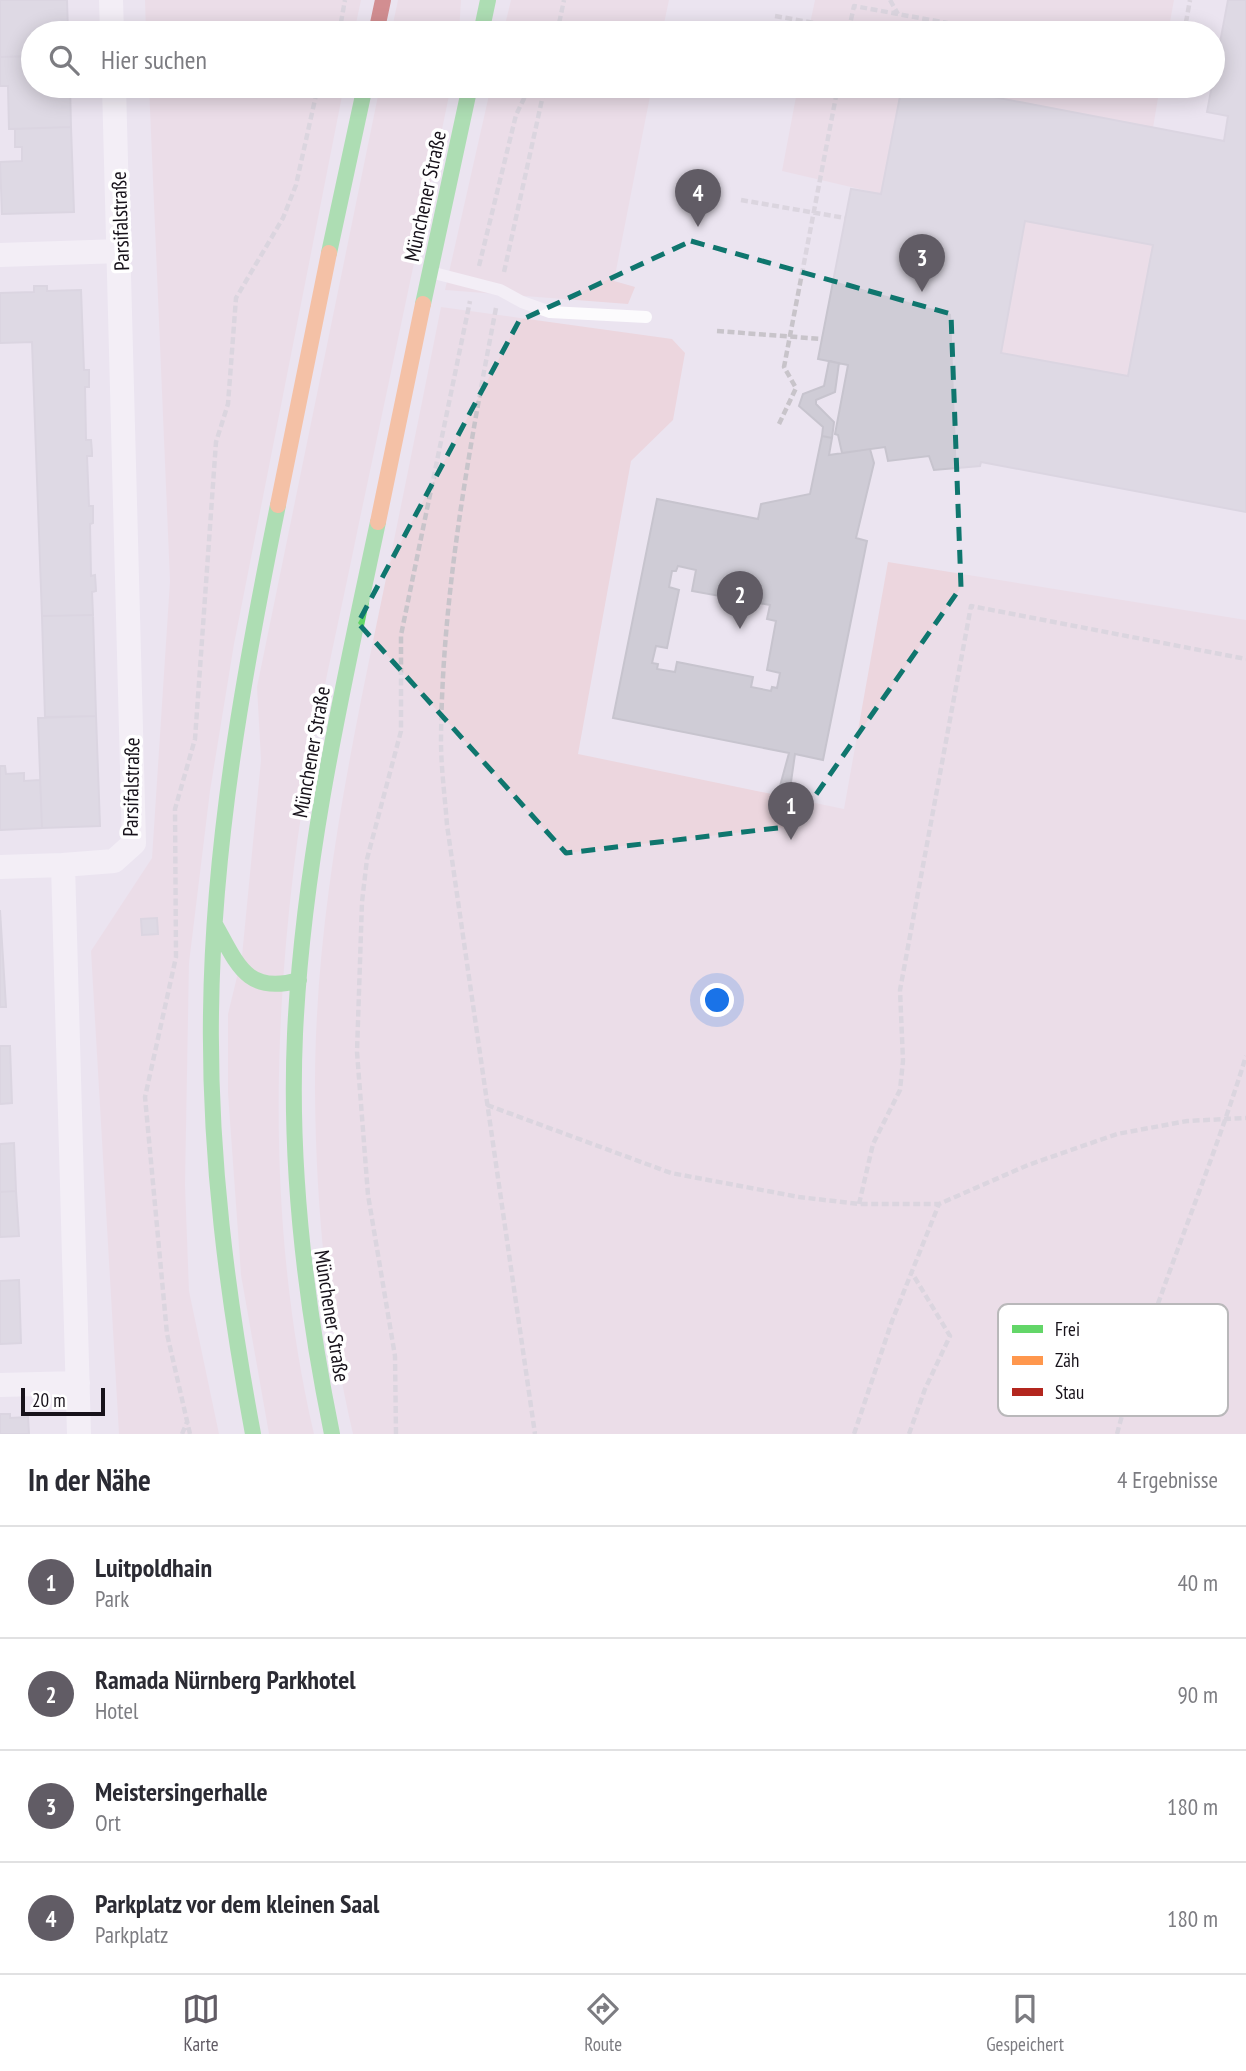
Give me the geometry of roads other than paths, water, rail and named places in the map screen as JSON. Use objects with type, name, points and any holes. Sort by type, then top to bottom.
[{"type":"main road","points":[[379,21],[383,0]]},
{"type":"main road","points":[[484,21],[488,0]]},
{"type":"main road","points":[[253,1434],[232,1317],[218,1186],[211,1014],[216,926],[247,655],[363,98]]},
{"type":"main road","name":"Münchener Straße","points":[[332,1434],[314,1343],[300,1245],[294,1111],[299,979],[326,778],[467,98]]},
{"type":"main road","points":[[216,926],[241,970],[256,982],[272,988],[299,979]]},
{"type":"street","points":[[111,0],[112,21]]},
{"type":"street","name":"Parsifalstraße","points":[[63,865],[114,861],[135,843],[121,251],[115,98]]},
{"type":"street","points":[[0,255],[121,251]]},
{"type":"street","points":[[0,867],[63,865],[79,1434]]},
{"type":"street","points":[[0,1385],[78,1383]]},
{"type":"lane","points":[[430,272],[500,290],[522,302],[550,312],[646,317]]},
{"type":"place","name":"Parkplatz vor dem kleinen Saal","points":[[698,227]]},
{"type":"place","name":"Meistersingerhalle","points":[[922,292]]},
{"type":"place","name":"Ramada Nürnberg Parkhotel","points":[[740,629]]},
{"type":"place","name":"Luitpoldhain","points":[[791,840]]}]
